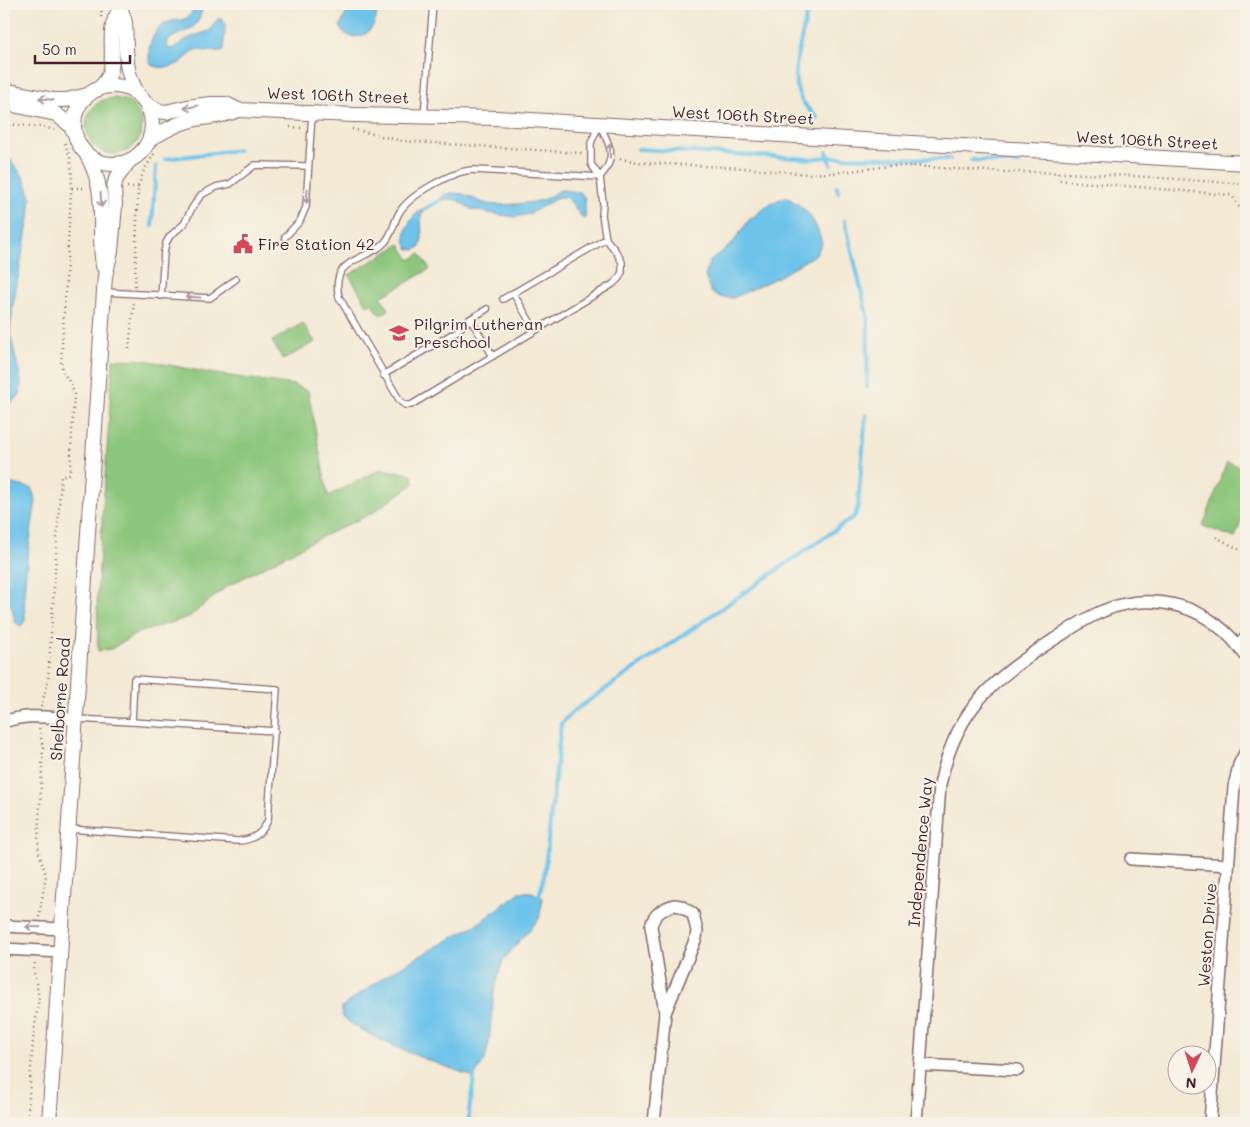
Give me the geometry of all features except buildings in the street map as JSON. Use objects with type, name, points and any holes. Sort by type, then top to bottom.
[{"type":"street","points":[[69,135],[79,106],[106,81],[110,71],[114,18],[120,7]]},
{"type":"street","points":[[69,135],[86,154],[107,164],[129,161],[141,152],[149,140],[152,121],[142,100],[133,87],[128,70],[125,20],[120,7]]},
{"type":"street","points":[[4,90],[54,100],[66,100],[106,87],[120,87],[127,89],[142,100]]},
{"type":"street","name":"West 106th Street","points":[[142,100],[159,111],[166,112],[187,107],[226,104],[238,110],[496,118],[1246,163]]},
{"type":"street","points":[[4,103],[56,114],[70,124],[69,135]]},
{"type":"street","name":"West 106th Street","points":[[149,140],[184,122],[228,115],[238,110]]},
{"type":"street","name":"Shelborne Road","points":[[86,154],[100,186],[101,254],[105,276]]},
{"type":"street","name":"Shelborne Road","points":[[50,1123],[105,276],[111,251],[115,205],[114,187],[122,168],[129,161]]},
{"type":"street","name":"Independence Way","points":[[916,1123],[940,784],[950,748],[977,702],[993,683],[1025,658],[1091,616],[1121,605],[1152,602],[1169,604],[1190,610],[1218,626],[1236,643],[1246,656]]},
{"type":"street","points":[[4,722],[33,717],[76,720]]},
{"type":"street","name":"Weston Drive","points":[[1210,1123],[1234,787],[1246,751]]},
{"type":"street","points":[[1131,858],[1228,865]]},
{"type":"street","points":[[654,1123],[665,1013],[651,926],[652,920],[659,911],[674,905],[680,906],[693,914],[697,931],[684,970],[665,1013]]},
{"type":"street","points":[[4,926],[62,929]]},
{"type":"street","points":[[4,949],[61,952]]},
{"type":"street","points":[[920,1065],[1018,1070]]},
{"type":"lane","points":[[424,116],[433,4]]},
{"type":"lane","points":[[285,237],[300,222],[306,207],[312,112]]},
{"type":"lane","points":[[600,124],[591,143],[591,164],[600,177],[602,215],[606,240],[616,250],[622,262],[622,272],[619,278],[613,284],[411,405],[404,405],[383,375],[345,308],[337,288],[339,276],[352,260],[385,242],[399,213],[411,198],[456,173],[466,170],[600,177]]},
{"type":"lane","points":[[600,124],[611,145],[609,167],[600,177]]},
{"type":"lane","points":[[161,296],[166,243],[170,236],[184,224],[201,196],[216,187],[230,184],[255,165],[308,166]]},
{"type":"lane","points":[[503,299],[606,240]]},
{"type":"lane","points":[[104,292],[210,298],[236,279]]},
{"type":"lane","points":[[513,294],[535,330]]},
{"type":"lane","points":[[383,375],[457,331],[470,319],[487,309]]},
{"type":"lane","points":[[470,319],[493,356]]},
{"type":"lane","points":[[1236,643],[1246,633]]},
{"type":"lane","points":[[69,829],[238,841],[253,839],[265,828],[268,820],[278,689],[134,678],[132,722]]},
{"type":"lane","points":[[76,720],[275,731]]},
{"type":"path","points":[[4,124],[43,127],[58,133]]},
{"type":"path","points":[[288,126],[311,128]]},
{"type":"path","points":[[347,128],[396,140],[584,153]]},
{"type":"path","points":[[41,705],[48,681],[61,476],[69,474],[71,466],[74,394],[71,384],[60,364],[72,188],[69,135]]},
{"type":"path","points":[[129,349],[134,294],[138,187],[149,160],[162,145]]},
{"type":"path","points":[[619,158],[644,163],[744,168],[808,174],[834,173],[889,166],[1058,173],[1246,184]]},
{"type":"path","points":[[1058,173],[1057,180],[1230,195],[1246,218]]},
{"type":"path","points":[[120,188],[138,187]]},
{"type":"path","points":[[72,188],[86,188]]},
{"type":"path","points":[[1216,537],[1246,552]]},
{"type":"path","points":[[38,919],[45,889],[46,875],[39,853],[38,841],[43,748],[39,730]]},
{"type":"path","points":[[27,1123],[32,1040],[39,997],[34,973],[35,959]]},
{"type":"green space","points":[[114,98],[125,100],[134,106],[140,115],[142,126],[140,137],[134,146],[125,152],[114,154],[103,152],[94,146],[88,137],[86,126],[88,115],[94,106],[103,100]]},
{"type":"green space","points":[[400,244],[410,260],[420,254],[430,269],[381,297],[389,310],[380,315],[372,303],[367,305],[349,275]]},
{"type":"green space","points":[[303,323],[315,342],[283,360],[272,341]]},
{"type":"green space","points":[[113,359],[145,360],[209,373],[294,385],[308,391],[328,496],[381,469],[411,474],[415,483],[372,513],[309,543],[226,587],[189,617],[138,633],[111,649],[98,651],[97,596]]},
{"type":"green space","points":[[1227,462],[1246,469],[1246,507],[1235,538],[1203,526]]},
{"type":"water","points":[[196,4],[203,4],[199,20],[192,28],[168,40],[167,47],[170,49],[187,39],[211,30],[215,22],[221,19],[225,23],[224,50],[195,50],[183,61],[174,65],[155,67],[151,65],[149,53],[155,34],[163,25],[188,17]]},
{"type":"water","points":[[351,4],[377,4],[374,24],[365,34],[355,37],[346,34],[340,26]]},
{"type":"water","points":[[4,151],[24,178],[31,197],[10,334],[21,380],[20,395],[11,403],[4,402]]},
{"type":"water","points":[[562,190],[580,192],[585,198],[585,218],[583,219],[565,197],[559,197],[529,214],[515,217],[471,209],[457,200],[439,201],[445,195],[459,193],[487,204],[516,204],[540,201]]},
{"type":"water","points":[[786,197],[805,210],[817,227],[822,243],[816,254],[780,276],[733,298],[720,297],[711,292],[705,276],[709,262],[732,244],[749,220],[771,203]]},
{"type":"water","points":[[428,207],[421,215],[422,239],[420,247],[414,250],[409,249],[405,237],[409,224],[417,213]]},
{"type":"water","points":[[4,482],[31,488],[36,500],[27,559],[24,594],[25,621],[21,626],[15,622],[12,607],[4,597]]},
{"type":"water","points":[[520,892],[532,892],[543,898],[539,919],[503,960],[494,991],[489,1041],[485,1060],[474,1077],[388,1044],[356,1027],[342,1017],[342,1007],[388,974],[479,923]]},
{"type":"waterway","points":[[808,4],[795,75],[801,100],[817,118]]},
{"type":"waterway","points":[[638,149],[811,159],[828,157],[950,159]]},
{"type":"waterway","points":[[165,159],[238,150]]},
{"type":"waterway","points":[[827,152],[831,164]]},
{"type":"waterway","points":[[971,160],[1018,163]]},
{"type":"waterway","points":[[152,226],[156,166]]},
{"type":"waterway","points":[[837,186],[838,192]]},
{"type":"waterway","points":[[428,207],[439,201]]},
{"type":"waterway","points":[[845,221],[868,319],[867,387]]},
{"type":"waterway","points":[[539,896],[544,877],[561,724],[571,713],[855,516],[858,506],[866,415]]},
{"type":"waterway","points":[[469,1123],[474,1077]]},
{"type":"place","name":"Fire Station 42","points":[[243,244]]},
{"type":"place","name":"Pilgrim Lutheran Preschool","points":[[399,333]]}]
